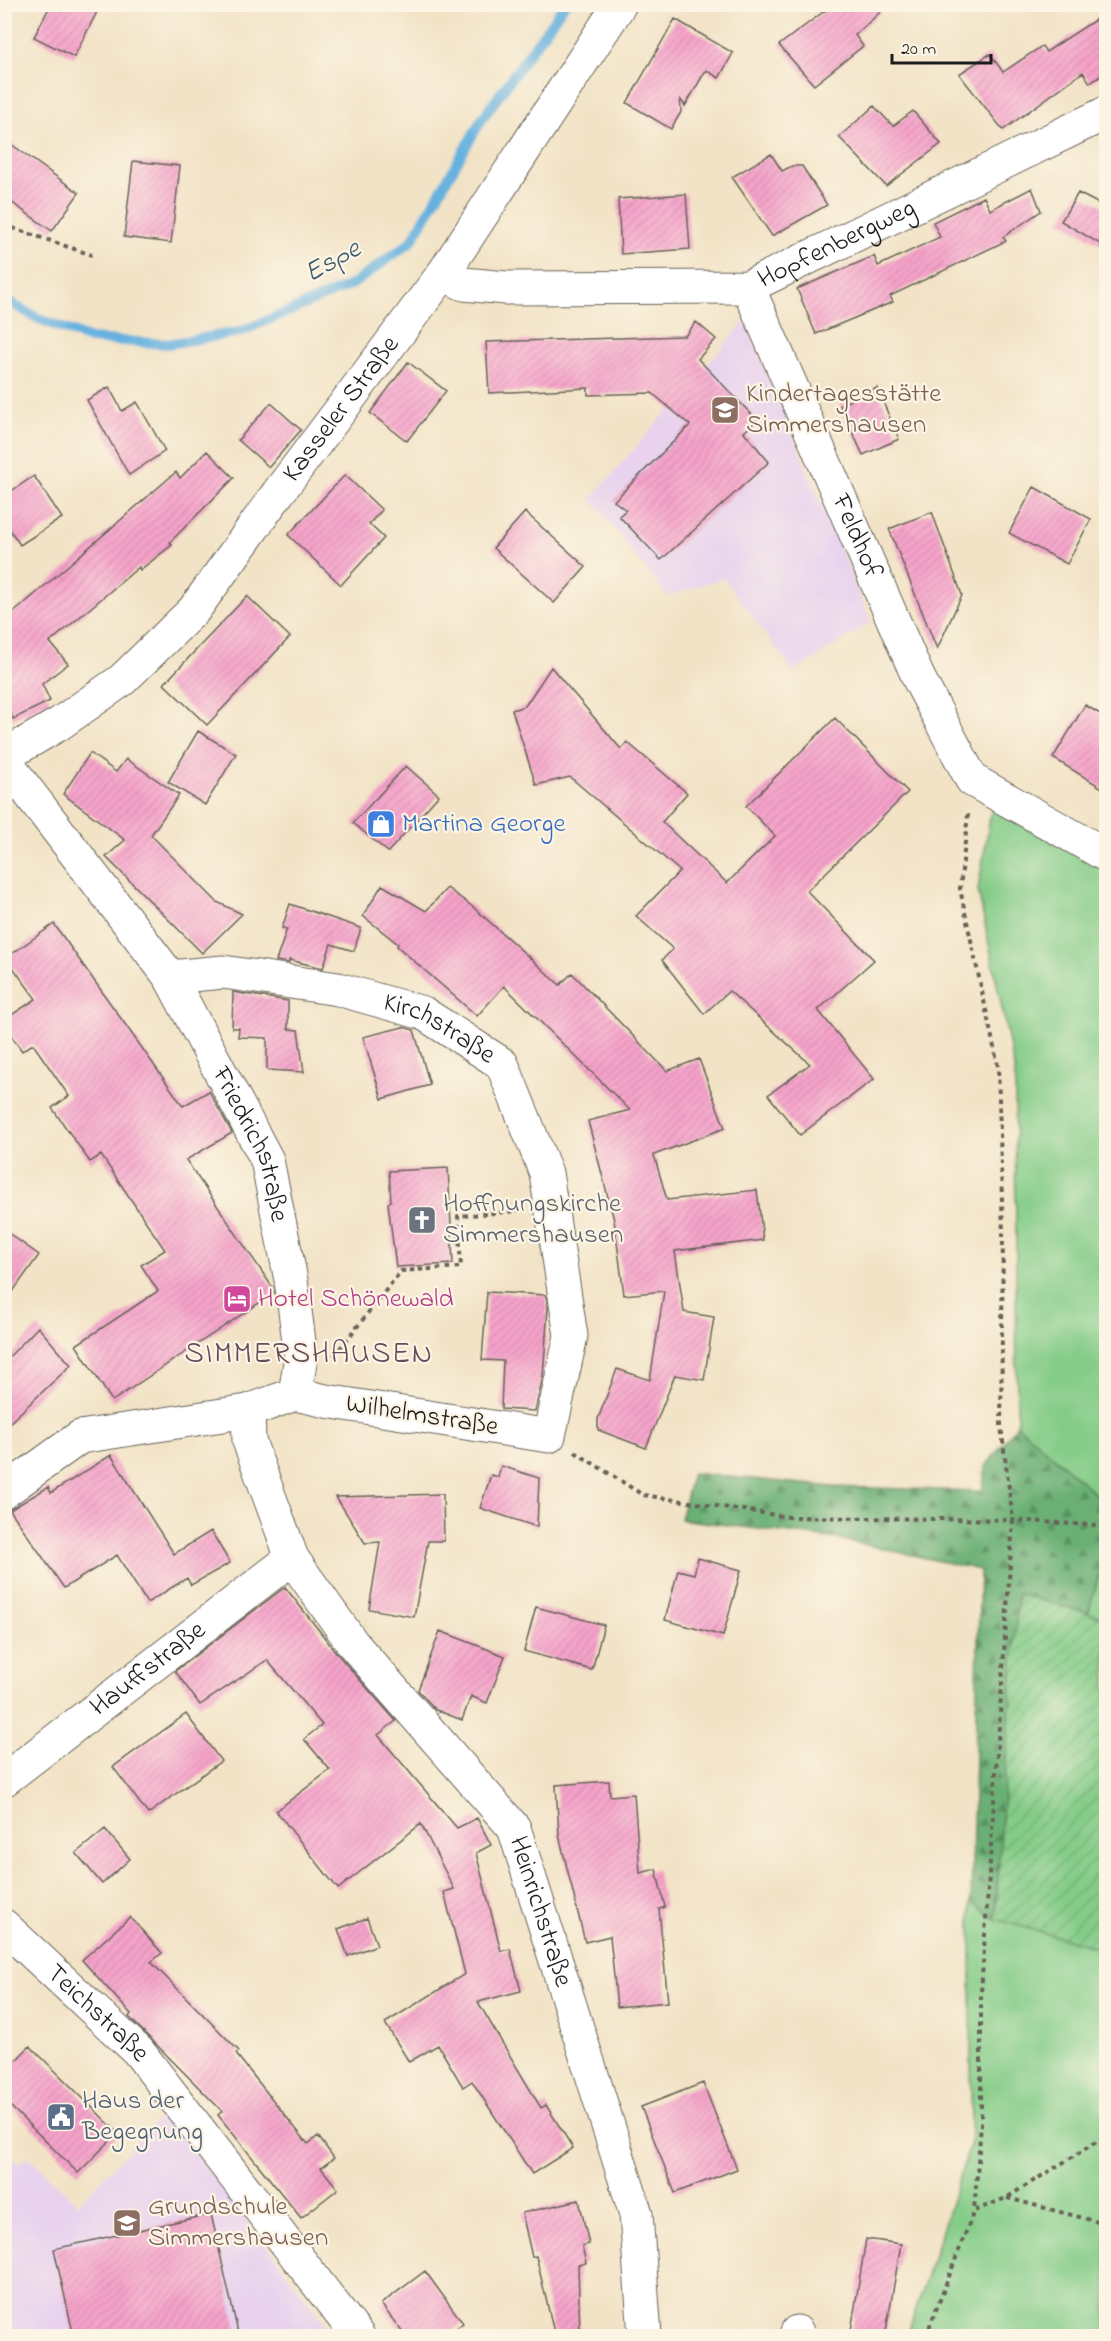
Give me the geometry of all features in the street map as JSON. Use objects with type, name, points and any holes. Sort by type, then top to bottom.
[{"type":"street","name":"Kasseler Straße","points":[[4,758],[59,724],[122,680],[194,610],[278,493],[443,274],[620,4]]},
{"type":"street","name":"Hopfenbergweg","points":[[443,274],[464,284],[506,288],[748,287],[1107,113]]},
{"type":"street","name":"Feldhof","points":[[748,287],[919,679],[972,780]]},
{"type":"street","name":"Friedrichstraße","points":[[4,758],[170,977],[267,1160],[291,1280],[305,1396]]},
{"type":"street","points":[[972,780],[1107,855]]},
{"type":"street","name":"Kirchstraße","points":[[170,977],[223,972],[338,989],[423,1013],[502,1064],[546,1173],[571,1336],[549,1436]]},
{"type":"street","points":[[4,1492],[80,1437],[248,1411],[305,1396]]},
{"type":"street","name":"Wilhelmstraße","points":[[305,1396],[549,1436]]},
{"type":"street","points":[[248,1411],[249,1442],[292,1558]]},
{"type":"street","name":"Hauffstraße","points":[[4,1780],[292,1558]]},
{"type":"street","name":"Heinrichstraße","points":[[292,1558],[353,1644],[514,1828],[636,2214],[645,2337]]},
{"type":"street","name":"Teichstraße","points":[[4,1926],[138,2051],[358,2337]]},
{"type":"path","points":[[4,225],[92,255]]},
{"type":"path","points":[[926,2337],[974,2211],[981,2125],[981,1993],[1013,1520],[1001,1426],[1003,1234],[998,1066],[960,889],[972,780]]},
{"type":"path","points":[[305,1396],[401,1271],[461,1267],[458,1216],[552,1208]]},
{"type":"path","points":[[549,1436],[643,1495],[789,1517],[1013,1520],[1107,1526]]},
{"type":"path","points":[[974,2211],[1006,2198],[1107,2136]]},
{"type":"path","points":[[1006,2198],[1107,2224]]},
{"type":"shaded area","name":"Kindertagesstätte Simmershausen","points":[[745,321],[871,622],[794,672],[723,578],[667,596],[591,499]]},
{"type":"shaded area","name":"Grundschule Simmershausen","points":[[164,2113],[334,2336],[5,2336],[4,2149],[20,2164],[27,2156],[78,2204]]},
{"type":"green space","points":[[994,794],[1106,859],[1106,1503],[1017,1425],[1015,1072],[978,890]]},
{"type":"green space","points":[[1017,1425],[1106,1503],[1106,1550],[1088,1613],[1018,1594],[995,1919],[971,1901],[980,1570],[839,1539],[680,1519],[692,1473],[834,1487],[982,1491],[986,1466]]},
{"type":"green space","points":[[1106,1550],[1106,1618],[1088,1613]]},
{"type":"green space","points":[[1018,1594],[1106,1618],[1106,1950],[995,1919]]},
{"type":"green space","points":[[971,1901],[996,1919],[1106,1950],[1106,2336],[907,2336],[971,2142]]},
{"type":"building","points":[[51,4],[101,4],[74,57],[34,37]]},
{"type":"building","points":[[834,4],[889,4],[855,35],[863,46],[814,85],[779,45]]},
{"type":"building","points":[[1107,12],[1107,72],[1090,83],[1083,72],[1003,130],[959,74],[990,54],[1003,72],[1042,46],[1046,52]]},
{"type":"building","points":[[675,19],[733,53],[719,78],[706,70],[685,106],[680,99],[681,112],[671,129],[627,103]]},
{"type":"building","points":[[874,106],[893,126],[913,111],[941,144],[886,186],[839,137]]},
{"type":"building","points":[[4,139],[79,193],[52,231],[4,197]]},
{"type":"building","points":[[771,154],[782,171],[792,166],[802,166],[827,205],[772,236],[732,177]]},
{"type":"building","points":[[133,161],[180,166],[171,243],[124,237]]},
{"type":"building","points":[[1032,188],[1041,211],[1003,237],[1006,241],[890,296],[893,302],[816,334],[797,289],[874,256],[878,266],[940,237],[933,222],[984,197],[990,210]]},
{"type":"building","points":[[1078,193],[1107,208],[1107,248],[1061,221]]},
{"type":"building","points":[[686,194],[690,249],[621,254],[618,199]]},
{"type":"building","points":[[696,322],[716,339],[698,359],[757,420],[744,432],[769,462],[661,560],[619,516],[626,510],[614,501],[690,425],[652,393],[588,395],[588,388],[489,393],[486,342],[685,336]]},
{"type":"building","points":[[408,362],[446,391],[407,441],[370,413]]},
{"type":"building","points":[[109,387],[122,411],[137,402],[165,451],[129,475],[87,400]]},
{"type":"building","points":[[877,388],[899,439],[863,455],[840,405]]},
{"type":"building","points":[[271,403],[301,430],[269,467],[238,440]]},
{"type":"building","points":[[207,451],[234,478],[170,542],[172,545],[140,570],[139,567],[50,642],[68,664],[42,684],[50,701],[13,719],[4,701],[4,621],[176,472],[180,478]]},
{"type":"building","points":[[345,475],[382,510],[369,524],[384,538],[341,585],[288,535]]},
{"type":"building","points":[[34,476],[62,518],[20,545],[4,521],[4,496]]},
{"type":"building","points":[[1034,487],[1091,519],[1067,564],[1009,533]]},
{"type":"building","points":[[525,512],[586,567],[554,603],[493,548]]},
{"type":"building","points":[[932,512],[962,595],[937,649],[889,529]]},
{"type":"building","points":[[247,596],[290,637],[207,725],[164,684]]},
{"type":"building","points":[[551,667],[621,749],[627,742],[687,793],[662,822],[727,883],[775,836],[746,806],[835,718],[908,792],[807,891],[874,960],[818,1010],[874,1079],[800,1135],[768,1095],[810,1064],[729,991],[704,1014],[662,960],[673,949],[636,916],[680,871],[570,777],[536,785],[512,710],[525,706]]},
{"type":"building","points":[[1085,705],[1107,718],[1107,791],[1053,758]]},
{"type":"building","points":[[198,731],[236,754],[205,805],[168,782]]},
{"type":"building","points":[[90,753],[116,772],[126,759],[179,795],[151,835],[217,902],[242,914],[202,953],[106,857],[125,840],[63,794]]},
{"type":"building","points":[[406,766],[439,795],[388,852],[353,823]]},
{"type":"building","points":[[382,885],[426,911],[447,888],[473,907],[560,985],[572,973],[667,1071],[699,1059],[725,1128],[654,1155],[667,1200],[757,1190],[763,1240],[675,1251],[684,1312],[714,1317],[704,1380],[675,1375],[646,1448],[598,1430],[598,1419],[617,1369],[650,1380],[664,1291],[624,1295],[614,1220],[588,1121],[630,1110],[504,986],[477,1016],[397,946],[398,944],[363,916]]},
{"type":"building","points":[[290,904],[361,928],[354,951],[331,944],[323,968],[289,960],[289,963],[276,961],[287,929],[282,928]]},
{"type":"building","points":[[54,924],[183,1106],[209,1091],[232,1133],[186,1160],[273,1288],[274,1293],[112,1401],[76,1345],[158,1291],[141,1265],[165,1250],[101,1155],[90,1162],[52,1108],[69,1096],[33,1044],[22,1051],[4,1026],[4,1020],[36,999],[6,958]]},
{"type":"building","points":[[233,992],[288,1001],[288,1029],[298,1030],[304,1072],[267,1070],[267,1038],[238,1037],[239,1028],[232,1028]]},
{"type":"building","points":[[403,1027],[414,1030],[430,1085],[382,1099],[363,1037]]},
{"type":"building","name":"Hoffnungskirche Simmershausen","points":[[448,1168],[453,1264],[396,1267],[388,1203],[391,1201],[389,1171]]},
{"type":"building","points":[[4,1230],[39,1255],[4,1304]]},
{"type":"building","points":[[487,1292],[546,1295],[548,1308],[543,1377],[535,1411],[501,1409],[503,1361],[482,1360]]},
{"type":"building","points":[[38,1327],[71,1365],[4,1428],[4,1362]]},
{"type":"building","points":[[111,1455],[174,1554],[211,1531],[230,1563],[191,1585],[187,1578],[147,1603],[117,1555],[64,1588],[10,1510],[48,1487],[51,1493]]},
{"type":"building","points":[[501,1466],[539,1478],[537,1527],[480,1508],[491,1475],[498,1477]]},
{"type":"building","points":[[443,1494],[444,1541],[428,1541],[414,1617],[369,1609],[380,1542],[365,1543],[336,1497]]},
{"type":"building","points":[[698,1558],[741,1570],[723,1636],[665,1620],[678,1570],[694,1574]]},
{"type":"building","points":[[285,1587],[339,1656],[396,1721],[378,1735],[457,1828],[477,1818],[491,1845],[476,1853],[501,1951],[510,1949],[521,1991],[478,2002],[541,2108],[546,2105],[573,2148],[532,2174],[472,2081],[463,2087],[438,2045],[409,2062],[385,2023],[465,1974],[444,1892],[454,1889],[421,1824],[338,1889],[276,1811],[330,1770],[304,1739],[322,1725],[267,1660],[200,1705],[175,1671]]},
{"type":"building","points":[[536,1607],[604,1625],[592,1670],[524,1651]]},
{"type":"building","points":[[440,1631],[505,1656],[487,1703],[471,1696],[462,1720],[436,1710],[418,1690]]},
{"type":"building","points":[[186,1714],[221,1761],[148,1814],[113,1767]]},
{"type":"building","points":[[609,1781],[610,1796],[634,1794],[640,1873],[656,1869],[665,1907],[659,1909],[668,2002],[617,2007],[610,1936],[585,1942],[559,1835],[556,1785]]},
{"type":"building","points":[[105,1829],[130,1859],[102,1884],[76,1853]]},
{"type":"building","points":[[130,1917],[162,1953],[151,1962],[239,2051],[236,2054],[308,2144],[318,2136],[334,2158],[321,2168],[338,2189],[301,2218],[218,2115],[222,2111],[129,2017],[131,2014],[82,1960]]},
{"type":"building","points":[[367,1918],[377,1945],[348,1956],[338,1929]]},
{"type":"building","name":"Haus der Begegnung","points":[[30,2046],[118,2133],[78,2173],[4,2100],[4,2072]]},
{"type":"building","points":[[703,2083],[737,2169],[675,2193],[641,2107]]},
{"type":"building","points":[[579,2200],[589,2244],[582,2246],[586,2263],[578,2265],[580,2337],[555,2337],[536,2256],[532,2257],[522,2213]]},
{"type":"building","points":[[211,2214],[239,2337],[74,2337],[54,2249]]},
{"type":"building","points":[[866,2239],[901,2244],[885,2337],[850,2337]]},
{"type":"building","points":[[425,2271],[463,2323],[445,2337],[406,2337],[381,2304]]},
{"type":"waterway","name":"Espe","points":[[4,299],[37,318],[90,339],[168,344],[240,332],[353,284],[411,242],[482,119],[565,4]]},
{"type":"place","name":"Kindertagesstätte Simmershausen","points":[[725,410]]},
{"type":"place","name":"Martina George","points":[[381,824]]},
{"type":"place","name":"Hoffnungskirche Simmershausen","points":[[422,1220]]},
{"type":"place","name":"Hotel Schönewald","points":[[237,1299]]},
{"type":"place","name":"Haus der Begegnung","points":[[61,2117]]},
{"type":"place","name":"Grundschule Simmershausen","points":[[127,2223]]},
{"type":"district","name":"SIMMERSHAUSEN","points":[[309,1355]]}]
